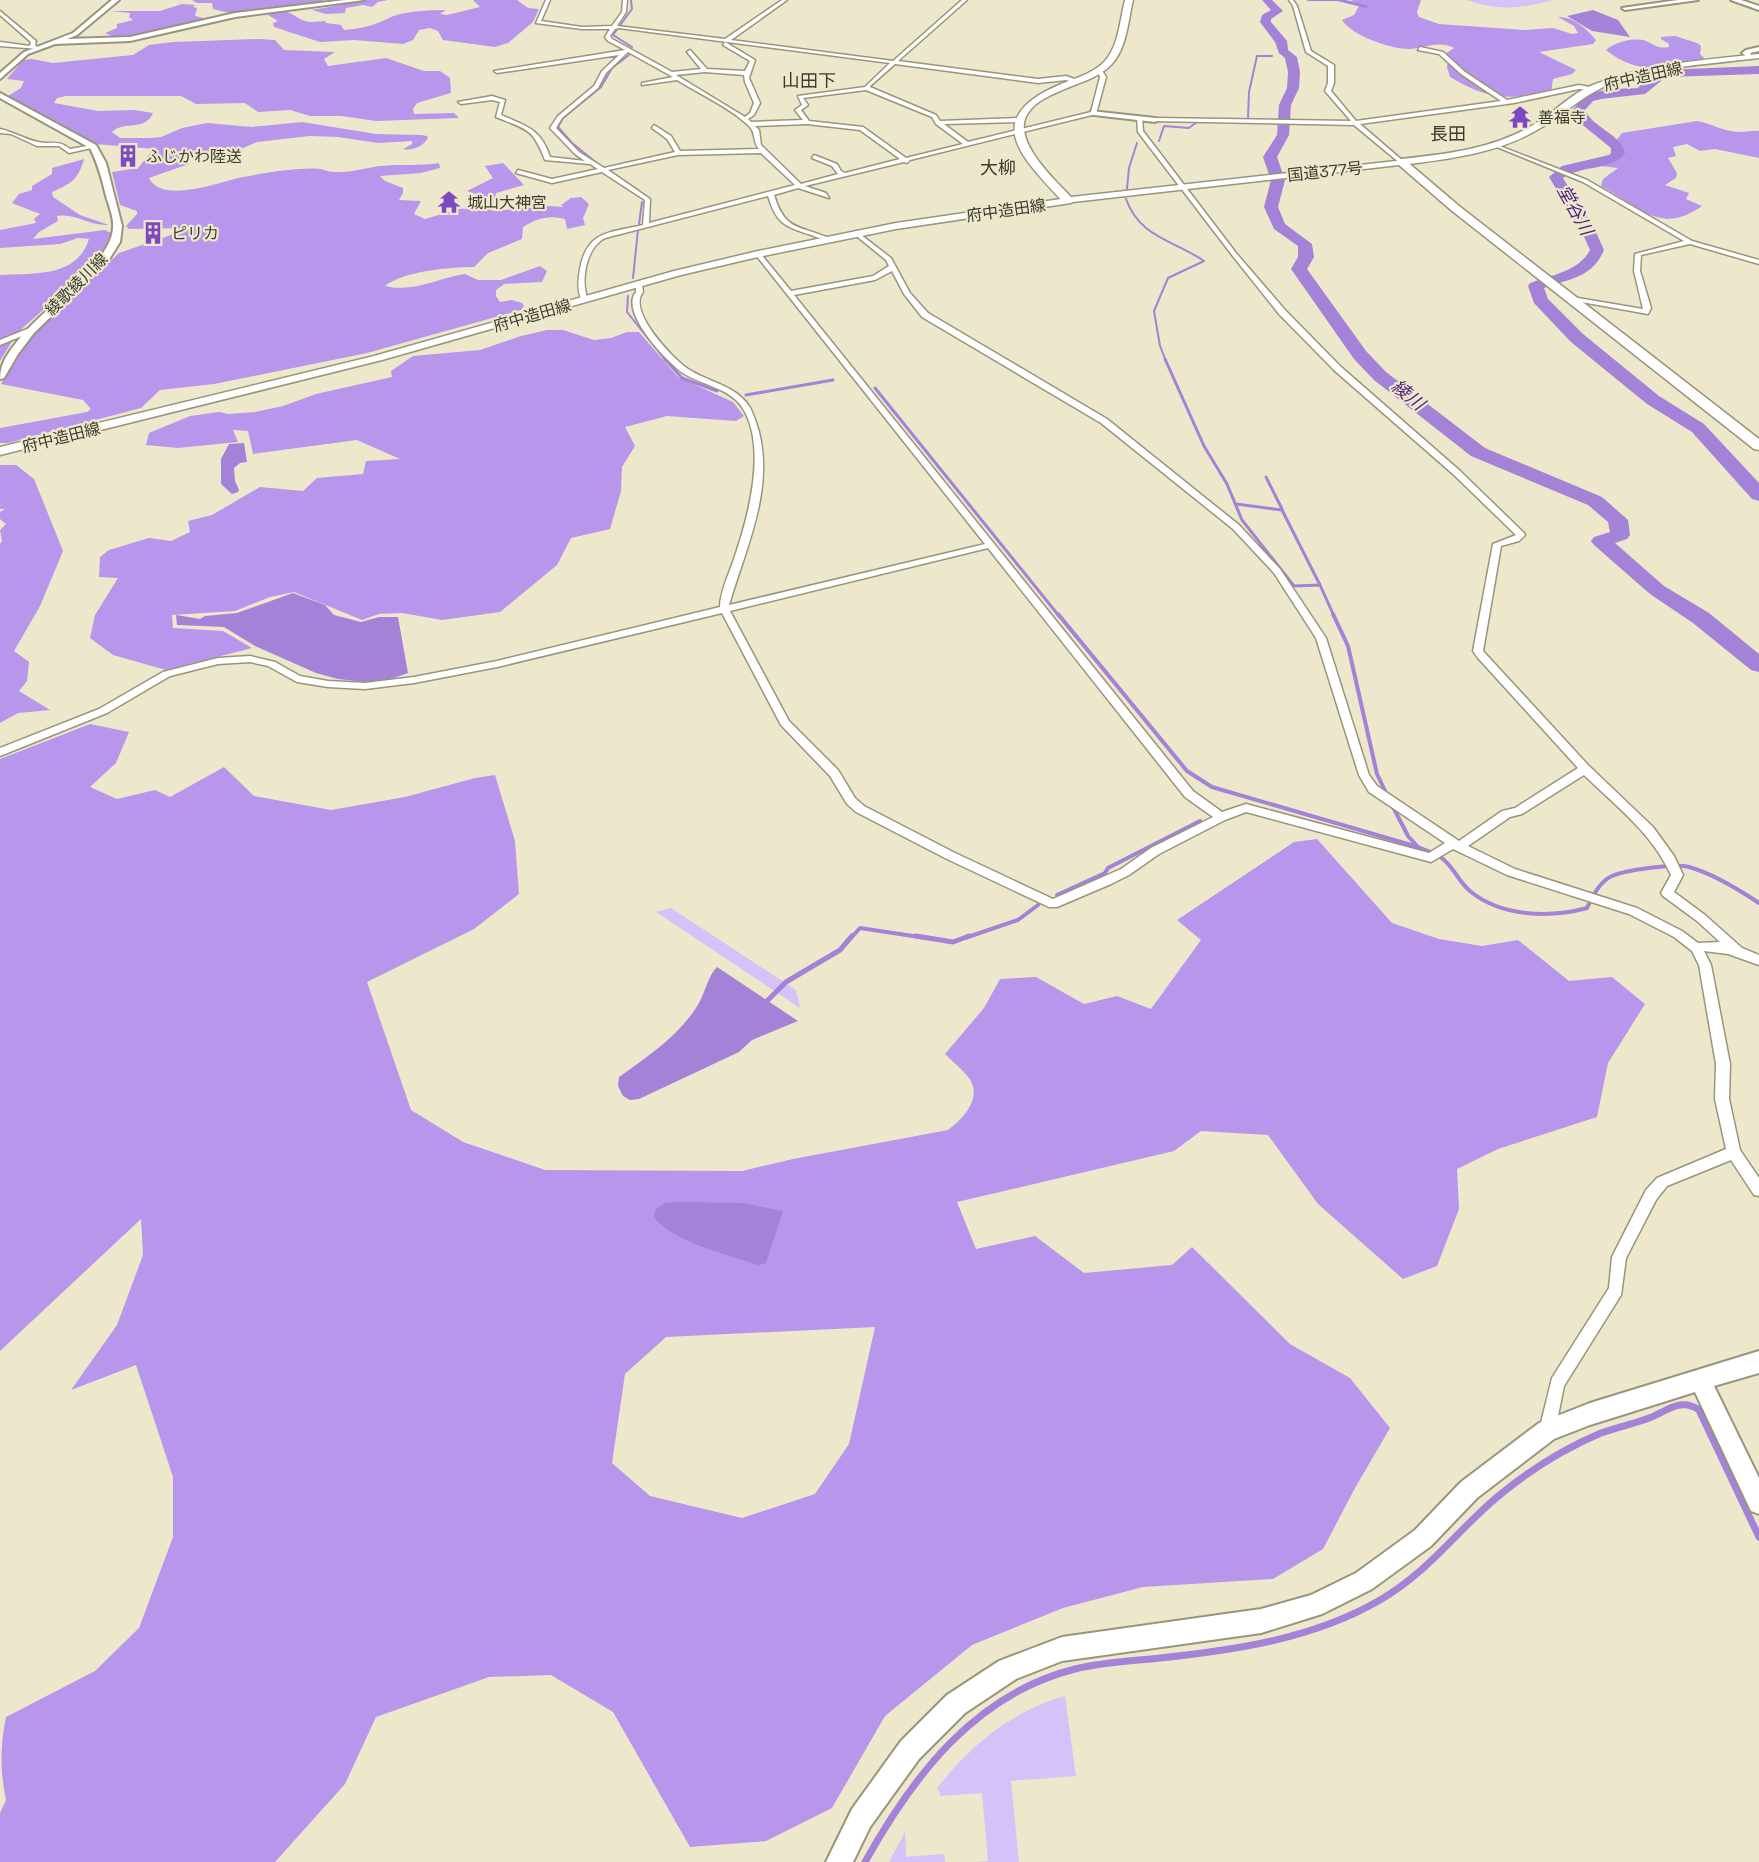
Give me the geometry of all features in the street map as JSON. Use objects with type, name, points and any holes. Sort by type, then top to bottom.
[{"type":"highway","points":[[1068,201],[1021,143],[1017,132],[1017,120],[1035,99],[1100,70],[1116,50],[1129,0]]},
{"type":"highway","points":[[1401,162],[1455,208],[1759,446]]},
{"type":"highway","name":"国道377号","points":[[1068,201],[1401,162]]},
{"type":"main road","name":"府中造田線","points":[[1401,162],[1444,156],[1494,144],[1535,128],[1569,101],[1592,88],[1647,72],[1755,57]]},
{"type":"main road","name":"府中造田線","points":[[0,452],[370,361],[584,300],[758,254],[856,233],[1068,201]]},
{"type":"street","points":[[0,76],[22,56],[75,34],[95,15],[116,0]]},
{"type":"street","points":[[55,42],[130,39],[235,15],[361,0]]},
{"type":"street","points":[[548,0],[538,22],[582,28],[616,27],[1038,81],[1066,78],[1077,81]]},
{"type":"street","points":[[625,0],[624,12],[616,27],[607,36],[628,52],[678,78],[745,119],[756,130],[758,145],[799,186],[820,192],[827,197]]},
{"type":"street","points":[[705,44],[725,42],[785,0]]},
{"type":"street","points":[[867,88],[964,0]]},
{"type":"street","points":[[1291,0],[1310,52],[1331,65],[1331,83],[1328,91],[1355,123],[1401,162]]},
{"type":"street","points":[[1625,8],[1695,0]]},
{"type":"street","points":[[1734,0],[1759,8]]},
{"type":"street","points":[[0,12],[34,42],[32,45],[38,48]]},
{"type":"street","points":[[1298,17],[1309,25],[1302,32]]},
{"type":"street","points":[[725,42],[753,61],[745,73],[745,78],[757,103],[752,114],[745,119]]},
{"type":"street","points":[[0,44],[38,48]]},
{"type":"street","points":[[1420,49],[1441,54],[1463,73],[1506,102]]},
{"type":"street","points":[[1755,57],[1746,53],[1759,49]]},
{"type":"street","points":[[497,70],[628,52]]},
{"type":"street","points":[[461,102],[492,98],[503,101],[498,116],[534,131],[553,128],[560,117],[596,87],[604,72],[628,52]]},
{"type":"street","points":[[690,52],[705,70]]},
{"type":"street","points":[[671,74],[705,70],[745,73]]},
{"type":"street","points":[[1094,113],[1104,77],[1100,70]]},
{"type":"street","points":[[644,84],[678,78]]},
{"type":"street","points":[[584,300],[581,295],[581,280],[592,244],[607,235],[1094,113],[1155,120],[1355,123],[1506,102],[1579,87],[1592,88]]},
{"type":"street","points":[[807,122],[798,110],[805,105],[800,97],[867,88],[934,116],[938,123],[967,144]]},
{"type":"street","points":[[0,95],[93,147]]},
{"type":"street","points":[[1139,118],[1140,130],[1187,188],[1234,254],[1282,312],[1338,369],[1456,472],[1521,535],[1497,544],[1478,651],[1585,769],[1631,812],[1671,859],[1677,875],[1666,893],[1701,918],[1737,951]]},
{"type":"street","points":[[938,123],[1017,120]]},
{"type":"street","points":[[751,124],[807,122],[861,128],[869,131],[891,151],[907,161]]},
{"type":"street","points":[[553,128],[565,142],[590,163],[648,200],[646,225]]},
{"type":"street","points":[[654,128],[664,132],[675,143],[678,153]]},
{"type":"street","points":[[0,130],[30,142],[60,144],[69,151],[93,147]]},
{"type":"street","points":[[534,131],[546,149],[547,159],[590,163]]},
{"type":"street","points":[[1494,144],[1585,181],[1689,242],[1759,262]]},
{"type":"street","name":"綾歌綾川線","points":[[0,376],[13,353],[30,331],[88,277],[105,259],[115,242],[117,216],[102,163],[93,147]]},
{"type":"street","points":[[518,172],[552,181],[678,153],[763,151]]},
{"type":"street","points":[[814,157],[835,165],[838,172],[844,175]]},
{"type":"street","points":[[770,194],[774,211],[782,223],[826,239]]},
{"type":"street","points":[[856,233],[889,259],[907,294],[925,315],[1104,421],[1243,534],[1276,571],[1321,638],[1364,775],[1373,789],[1456,845],[1511,872],[1633,910],[1656,921],[1696,948],[1705,965],[1723,1064],[1722,1099],[1734,1152],[1759,1190]]},
{"type":"street","points":[[1572,299],[1645,312],[1647,308],[1637,271],[1638,254],[1689,242]]},
{"type":"street","points":[[758,254],[1189,794],[1221,817]]},
{"type":"street","points":[[791,293],[875,278],[893,267]]},
{"type":"street","points":[[639,285],[636,311],[659,343],[684,371],[727,389],[751,417],[758,453],[759,479],[755,501],[724,604],[725,610],[784,723],[834,773],[851,801],[860,809],[951,856],[1053,904],[1125,872],[1155,851],[1221,817],[1246,808],[1431,858],[1506,814],[1518,810],[1585,769]]},
{"type":"street","points":[[0,343],[30,331]]},
{"type":"street","points":[[0,752],[103,711],[167,674],[218,661],[250,659],[271,664],[297,679],[328,684],[365,686],[414,680],[496,664],[991,545]]},
{"type":"street","points":[[1696,948],[1704,945],[1737,951],[1759,960]]},
{"type":"street","points":[[1547,1431],[1557,1383],[1616,1290],[1619,1257],[1651,1195],[1662,1182],[1734,1152]]},
{"type":"street","points":[[839,1862],[861,1818],[909,1750],[956,1704],[1008,1670],[1062,1649],[1261,1621],[1314,1606],[1364,1581],[1423,1538],[1469,1490],[1547,1431],[1590,1414],[1759,1362]]},
{"type":"street","points":[[1700,1380],[1759,1503]]},
{"type":"shaded area","points":[[192,0],[325,0],[313,5],[229,13],[213,9],[212,3],[197,3]]},
{"type":"shaded area","points":[[367,0],[388,0],[378,2],[372,7],[363,5],[346,8],[345,13],[326,14],[312,10]]},
{"type":"shaded area","points":[[473,0],[517,0],[528,8],[539,9],[533,22],[508,43],[495,47],[443,40],[438,31],[430,28],[419,30],[413,40],[403,44],[354,40],[320,42],[274,27],[273,23],[278,21],[268,15],[285,11],[307,22],[325,21],[341,25],[344,30],[368,26],[409,12],[446,10],[440,14],[447,15],[480,7]]},
{"type":"shaded area","points":[[1351,0],[1421,0],[1417,12],[1419,17],[1439,24],[1525,30],[1553,28],[1572,34],[1578,33],[1574,26],[1558,17],[1564,17],[1579,24],[1596,40],[1593,44],[1539,52],[1576,70],[1572,74],[1553,79],[1551,92],[1510,97],[1499,96],[1476,90],[1450,77],[1447,67],[1448,59],[1445,54],[1454,48],[1437,45],[1401,48],[1383,44],[1354,31],[1342,20],[1354,15],[1359,6]]},
{"type":"shaded area","points":[[1466,0],[1554,0],[1510,8]]},
{"type":"shaded area","points":[[182,4],[195,5],[193,7],[197,8],[195,16],[207,19],[138,37],[99,39],[114,37],[105,33],[117,28],[117,24],[133,20],[129,17],[130,13],[111,11],[160,11]]},
{"type":"shaded area","points":[[1593,10],[1618,20],[1630,37],[1592,31],[1567,16]]},
{"type":"shaded area","points":[[1675,36],[1701,46],[1700,54],[1708,62],[1668,68],[1643,67],[1631,64],[1606,50],[1630,40],[1646,41],[1659,47],[1669,47],[1669,44],[1661,37]]},
{"type":"shaded area","points":[[275,40],[284,50],[335,52],[324,59],[328,66],[386,58],[424,71],[440,71],[450,78],[451,93],[417,103],[413,109],[414,114],[454,113],[459,118],[376,121],[341,116],[310,116],[290,110],[258,112],[245,103],[196,104],[181,96],[66,96],[57,98],[54,103],[98,111],[134,110],[153,113],[145,122],[122,127],[112,132],[120,138],[161,137],[182,128],[207,123],[252,127],[302,122],[376,134],[421,135],[428,138],[414,149],[403,149],[412,144],[412,141],[378,143],[338,137],[310,136],[257,142],[227,155],[188,157],[189,164],[149,178],[156,186],[166,190],[193,189],[272,172],[321,169],[340,172],[380,166],[439,163],[440,168],[421,173],[380,176],[385,181],[403,188],[399,200],[421,201],[414,214],[425,219],[485,201],[486,198],[467,191],[493,178],[485,166],[503,163],[524,185],[496,193],[492,211],[548,206],[564,207],[561,205],[571,198],[581,197],[589,204],[583,218],[585,225],[567,229],[565,219],[548,217],[538,219],[523,227],[522,239],[488,253],[474,267],[415,273],[385,286],[406,288],[465,274],[478,280],[501,280],[540,266],[547,271],[542,282],[504,284],[496,290],[496,296],[500,302],[512,300],[522,303],[524,306],[521,310],[367,353],[214,384],[160,390],[141,408],[8,443],[0,443],[0,428],[87,412],[91,409],[83,400],[1,384],[18,353],[37,329],[119,253],[191,228],[129,229],[126,226],[137,211],[120,205],[112,172],[138,168],[154,149],[95,144],[8,96],[21,88],[24,81],[7,79],[23,60],[32,59],[53,63],[133,55],[149,45],[173,42]]},
{"type":"shaded area","points":[[1697,121],[1733,132],[1759,131],[1759,158],[1715,149],[1700,151],[1687,144],[1673,147],[1676,156],[1668,158],[1677,173],[1676,178],[1665,185],[1689,193],[1686,199],[1702,206],[1687,215],[1662,218],[1650,215],[1601,186],[1603,179],[1618,168],[1593,165],[1610,161],[1620,155],[1615,142],[1622,133]]},
{"type":"shaded area","points":[[84,159],[77,176],[52,192],[53,197],[80,215],[109,225],[94,224],[70,216],[57,216],[58,221],[39,232],[33,239],[105,230],[111,233],[98,261],[17,333],[0,361],[0,275],[39,273],[64,267],[75,261],[83,252],[89,239],[78,238],[60,244],[0,248],[0,230],[36,223],[34,219],[40,214],[12,203],[19,194],[32,190],[32,186],[52,174],[52,168]]},
{"type":"shaded area","points":[[547,330],[563,330],[594,340],[611,338],[627,332],[639,332],[678,377],[733,402],[744,416],[736,421],[667,416],[625,427],[635,446],[622,467],[621,491],[610,529],[571,538],[557,565],[500,612],[442,620],[402,613],[379,614],[362,620],[294,592],[270,597],[235,611],[172,615],[173,628],[223,631],[252,648],[166,670],[113,655],[90,638],[95,615],[118,578],[99,577],[100,557],[109,550],[149,538],[171,541],[190,532],[188,521],[212,515],[260,487],[303,491],[317,478],[363,474],[366,461],[400,459],[357,440],[253,454],[248,431],[233,430],[238,442],[178,448],[146,445],[149,433],[190,416],[219,412],[228,414],[255,412],[283,406],[316,394],[392,377],[391,371],[413,356],[480,350]]},
{"type":"shaded area","points":[[244,443],[247,462],[240,463],[234,468],[235,481],[239,490],[232,494],[221,484],[221,459],[229,444]]},
{"type":"shaded area","points":[[0,465],[16,465],[34,479],[63,551],[40,606],[14,651],[29,662],[27,681],[19,691],[50,710],[18,713],[0,723],[0,544],[2,541],[0,530],[6,524],[0,519],[0,512],[5,509],[0,509]]},
{"type":"shaded area","points":[[293,593],[325,605],[334,615],[361,622],[379,617],[398,617],[408,673],[391,679],[365,682],[338,679],[316,673],[255,646],[224,627],[177,625],[176,615],[200,619],[205,616],[237,613]]},
{"type":"shaded area","points":[[90,724],[129,732],[116,763],[90,787],[117,799],[155,790],[170,797],[224,767],[254,796],[331,810],[405,797],[475,778],[495,775],[515,841],[519,894],[474,929],[367,982],[411,1110],[463,1142],[545,1170],[742,1171],[793,1159],[948,1130],[965,1114],[974,1093],[969,1078],[945,1054],[984,1008],[1000,979],[1036,977],[1084,1004],[1117,996],[1151,1009],[1201,940],[1177,920],[1294,842],[1317,839],[1392,923],[1439,939],[1482,946],[1518,940],[1569,981],[1612,977],[1645,1004],[1608,1063],[1597,1117],[1498,1149],[1457,1169],[1459,1209],[1437,1266],[1403,1279],[1318,1204],[1268,1135],[1201,1131],[1174,1151],[957,1202],[976,1249],[1035,1236],[1084,1273],[1172,1265],[1192,1247],[1290,1344],[1350,1378],[1390,1428],[1323,1549],[1273,1579],[1143,1587],[1063,1608],[972,1645],[885,1716],[832,1808],[766,1841],[690,1847],[613,1712],[551,1675],[489,1677],[376,1717],[345,1784],[275,1862],[0,1862],[0,1813],[6,1800],[2,1758],[6,1717],[95,1671],[139,1628],[173,1537],[173,1477],[136,1365],[71,1390],[117,1325],[143,1255],[141,1219],[0,1351],[0,759]],"holes":[[[875,1327],[849,1444],[815,1494],[742,1518],[650,1496],[612,1463],[625,1374],[666,1337]]]},
{"type":"shaded area","points":[[671,908],[796,990],[800,1008],[656,912]]},
{"type":"shaded area","points":[[717,967],[798,1021],[752,1040],[739,1052],[639,1099],[630,1100],[623,1096],[618,1086],[619,1077],[661,1046],[680,1028],[696,1008]]},
{"type":"shaded area","points":[[665,1203],[742,1203],[783,1211],[766,1263],[758,1265],[702,1247],[674,1234],[654,1217],[656,1209]]},
{"type":"shaded area","points":[[1065,1696],[1076,1776],[1011,1781],[1019,1862],[974,1862],[988,1861],[982,1793],[941,1796],[937,1788],[978,1744],[1010,1720],[1046,1702]]},
{"type":"shaded area","points":[[905,1832],[906,1857],[944,1854],[945,1862],[889,1862]]},
{"type":"waterway","points":[[631,0],[632,9],[613,35],[632,47]]},
{"type":"waterway","name":"綾川","points":[[1267,0],[1278,11],[1266,17],[1265,22],[1281,41],[1283,51],[1291,57],[1294,72],[1293,88],[1285,105],[1283,135],[1270,157],[1278,180],[1271,207],[1279,226],[1305,244],[1306,257],[1299,269],[1360,355],[1380,376],[1478,452],[1595,501],[1618,520],[1620,535],[1601,541],[1657,590],[1701,618],[1759,665]]},
{"type":"waterway","points":[[1308,0],[1343,0]]},
{"type":"waterway","points":[[1336,0],[1366,6]]},
{"type":"waterway","points":[[603,168],[572,143],[558,127],[563,118],[601,87],[612,68],[629,55]]},
{"type":"waterway","points":[[1159,141],[1164,126],[1189,128],[1201,119],[1248,119],[1249,92],[1257,56],[1272,56]]},
{"type":"waterway","name":"堂谷川","points":[[1759,70],[1663,74],[1648,83],[1648,87],[1641,91],[1597,96],[1583,104],[1579,110],[1583,119],[1617,147],[1618,153],[1614,158],[1567,169],[1556,177],[1588,230],[1597,250],[1591,263],[1583,269],[1536,286],[1540,300],[1577,338],[1653,400],[1698,428],[1759,495]]},
{"type":"waterway","points":[[1127,189],[1129,168],[1137,143]]},
{"type":"waterway","points":[[619,178],[638,190]]},
{"type":"waterway","points":[[1126,199],[1132,212],[1149,230],[1204,261],[1168,278],[1154,311],[1160,346],[1166,361]]},
{"type":"waterway","points":[[639,224],[642,202]]},
{"type":"waterway","points":[[633,278],[638,230]]},
{"type":"waterway","points":[[628,296],[627,312],[666,361]]},
{"type":"waterway","points":[[665,359],[682,378],[717,391]]},
{"type":"waterway","points":[[1165,359],[1204,446],[1227,484],[1242,520],[1294,586],[1320,585]]},
{"type":"waterway","points":[[746,395],[833,380]]},
{"type":"waterway","points":[[875,388],[1059,616]]},
{"type":"waterway","points":[[1266,477],[1282,509]]},
{"type":"waterway","points":[[1236,504],[1282,510],[1320,585]]},
{"type":"waterway","points":[[1320,585],[1334,616]]},
{"type":"waterway","points":[[1058,614],[1187,771],[1212,787],[1418,847],[1440,857],[1470,891],[1496,906],[1542,914],[1587,908],[1600,886],[1612,876],[1639,869],[1673,866],[1689,867],[1708,874],[1759,903]]},
{"type":"waterway","points":[[1333,614],[1348,646],[1377,774],[1388,797]]},
{"type":"waterway","points":[[1392,805],[1408,836],[1417,846]]},
{"type":"waterway","points":[[1057,895],[1105,873],[1108,868],[1200,821]]},
{"type":"waterway","points":[[965,938],[1018,920],[1038,905]]},
{"type":"waterway","points":[[851,938],[860,928],[926,938]]},
{"type":"waterway","points":[[763,1005],[786,982],[840,950],[852,936]]},
{"type":"waterway","points":[[916,936],[953,942],[969,936]]},
{"type":"waterway","points":[[865,1862],[904,1799],[926,1770],[977,1718],[1007,1698],[1039,1681],[1075,1669],[1107,1663],[1188,1655],[1273,1641],[1328,1624],[1354,1613],[1380,1600],[1412,1578],[1481,1511],[1520,1479],[1559,1454],[1601,1433],[1680,1405],[1692,1406],[1699,1410],[1759,1537]]},
{"type":"place","name":"善福寺","points":[[1520,117]]},
{"type":"place","name":"ふじかわ陸送","points":[[128,156]]},
{"type":"place","name":"城山大神宮","points":[[449,202]]},
{"type":"place","name":"ピリカ","points":[[153,233]]},
{"type":"district","name":"山田下","points":[[809,81]]},
{"type":"district","name":"長田","points":[[1448,134]]},
{"type":"district","name":"大柳","points":[[998,168]]}]
